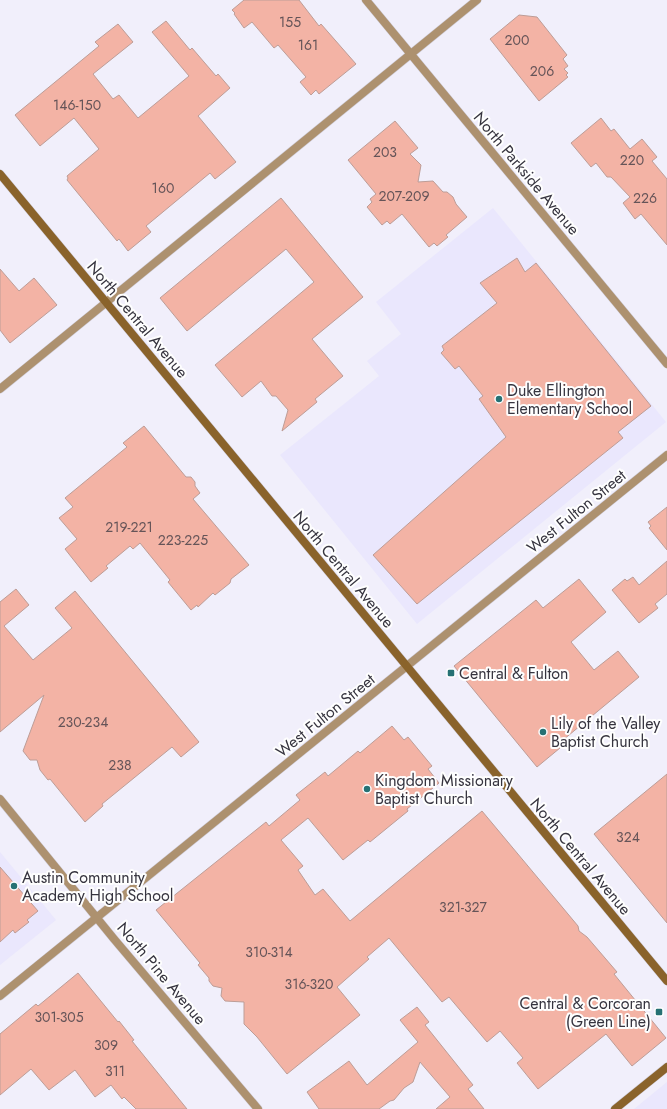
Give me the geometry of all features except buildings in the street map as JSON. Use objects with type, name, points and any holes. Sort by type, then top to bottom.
[{"type":"street","name":"North Parkside Avenue","points":[[366,0],[667,364]]},
{"type":"street","points":[[0,389],[477,0]]},
{"type":"street","name":"North Central Avenue","points":[[0,174],[667,981]]},
{"type":"street","name":"West Fulton Street","points":[[0,996],[667,455]]},
{"type":"street","name":"North Pine Avenue","points":[[0,799],[258,1109]]},
{"type":"street","points":[[614,1109],[667,1067]]},
{"type":"shaded area","name":"Duke Ellington Elementary School","points":[[493,208],[666,422],[417,624],[280,455],[379,376],[367,361],[401,334],[376,302]]},
{"type":"shaded area","name":"Austin Community Academy High School","points":[[0,852],[56,920],[0,965]]},
{"type":"shaded area","points":[[667,1082],[667,1109],[634,1109]]},
{"type":"place","name":"Duke Ellington Elementary School","points":[[499,399]]},
{"type":"place","name":"Central & Fulton","points":[[451,673]]},
{"type":"place","name":"Lily of the Valley Baptist Church","points":[[543,732]]},
{"type":"place","name":"Kingdom Missionary Baptist Church","points":[[367,789]]},
{"type":"place","name":"Austin Community Academy High School","points":[[14,886]]},
{"type":"place","name":"Central & Corcoran (Green Line)","points":[[659,1012]]}]
